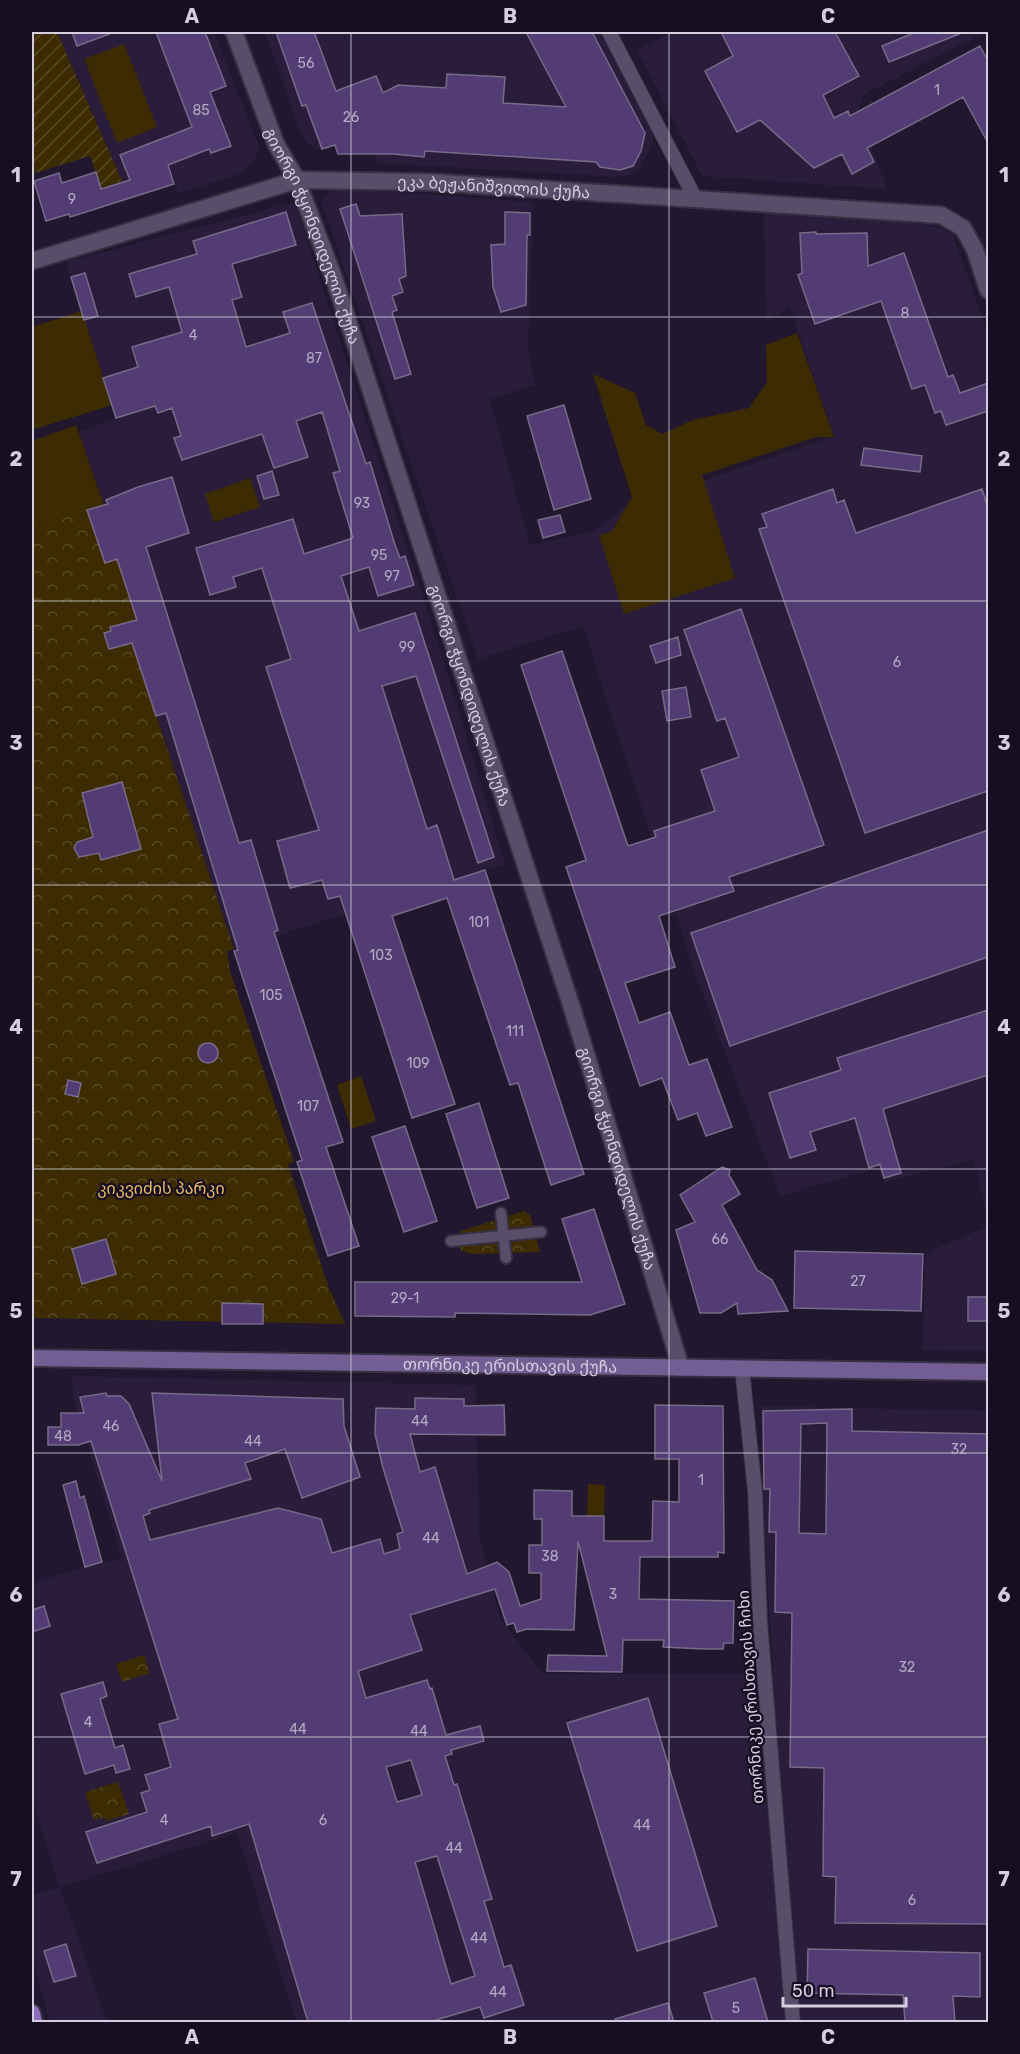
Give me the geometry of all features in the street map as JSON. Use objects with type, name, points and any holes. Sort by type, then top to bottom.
[{"type":"main road","name":"თორნიკე ერისთავის ქუჩა","points":[[32,1358],[988,1372]]},
{"type":"main road","points":[[32,2013],[34,2022]]},
{"type":"street","name":"გიორგი ჭყონდიდელის ქუჩა","points":[[234,32],[276,144],[297,180],[334,278],[573,1011],[681,1368]]},
{"type":"street","points":[[609,32],[695,198]]},
{"type":"street","name":"ეკა ბეჟანიშვილის ქუჩა","points":[[32,261],[297,180],[429,182],[941,215],[963,228],[975,250],[988,290]]},
{"type":"street","points":[[501,1214],[506,1258]]},
{"type":"street","points":[[451,1241],[541,1232]]},
{"type":"street","name":"თორნიკე ერისთავის ჩიხი","points":[[742,1369],[755,1491],[760,1621],[793,2022]]},
{"type":"shaded area","points":[[57,32],[214,32],[258,144],[259,151],[252,163],[240,174],[178,193],[169,164],[122,181]]},
{"type":"shaded area","points":[[265,32],[604,32],[653,125],[653,142],[640,169],[624,177],[378,163],[370,132],[322,149],[314,148],[307,143],[299,129]]},
{"type":"shaded area","points":[[672,32],[986,32],[864,94],[858,111],[887,189],[702,176],[637,50]]},
{"type":"shaded area","points":[[336,188],[533,202],[528,351],[535,385],[490,400],[530,545],[591,532],[628,506],[834,436],[790,308],[766,321],[764,213],[902,221],[932,226],[953,234],[988,334],[988,1226],[974,1159],[885,1182],[879,1168],[780,1196],[697,979],[583,626],[478,659],[321,201]]},
{"type":"shaded area","points":[[295,202],[440,650],[505,864],[234,949],[133,645],[117,560],[105,563],[87,510],[104,504],[79,432],[116,418],[66,262]]},
{"type":"shaded area","points":[[988,1226],[988,1351],[922,1350],[926,1253]]},
{"type":"shaded area","points":[[72,1376],[476,1385],[479,1533],[500,1618],[543,1674],[773,1674],[762,1490],[762,1406],[988,1411],[988,2022],[296,2022],[237,1833],[60,1887],[107,2022],[50,2022],[32,1958],[32,1895],[59,1887],[32,1797],[32,1582],[122,1558],[73,1396]]},
{"type":"green space","points":[[32,32],[57,32],[122,181],[101,188],[90,156],[32,174]]},
{"type":"green space","points":[[124,44],[157,127],[117,143],[84,59]]},
{"type":"green space","points":[[82,311],[112,405],[32,430],[32,327]]},
{"type":"green space","points":[[797,333],[834,437],[816,437],[702,475],[735,578],[624,614],[599,535],[612,531],[632,497],[593,374],[635,393],[646,425],[662,434],[693,420],[749,408],[767,382],[766,345]]},
{"type":"green space","points":[[76,425],[104,505],[32,530],[32,441]]},
{"type":"green space","points":[[250,478],[260,507],[214,522],[205,494]]},
{"type":"green space","name":"კიკვიძის პარკი","points":[[87,510],[105,563],[117,559],[144,641],[133,645],[234,949],[227,951],[230,971],[294,1161],[288,1164],[329,1288],[345,1324],[32,1318],[32,530]]},
{"type":"green space","points":[[361,1076],[376,1121],[351,1129],[337,1085]]},
{"type":"green space","points":[[524,1211],[530,1215],[540,1252],[473,1254],[462,1251],[457,1243],[461,1231]]},
{"type":"green space","points":[[588,1484],[605,1485],[604,1516],[587,1516]]},
{"type":"green space","points":[[144,1655],[150,1673],[122,1682],[116,1664]]},
{"type":"green space","points":[[118,1782],[129,1814],[106,1821],[104,1817],[94,1820],[85,1792]]},
{"type":"building","points":[[72,32],[111,32],[112,33],[77,46]]},
{"type":"building","points":[[156,32],[205,32],[226,86],[210,92],[231,146],[211,153],[209,149],[168,165],[174,184],[70,217],[69,214],[46,221],[34,181],[59,173],[62,183],[96,172],[101,189],[130,180],[120,155],[192,127]]},
{"type":"building","points":[[276,32],[314,32],[336,91],[376,76],[383,93],[398,85],[446,88],[447,74],[505,77],[503,103],[566,107],[526,32],[592,32],[645,133],[641,151],[633,166],[620,170],[600,167],[596,162],[425,151],[424,157],[393,154],[338,154],[335,145],[322,149],[306,105],[302,106]]},
{"type":"building","points":[[721,32],[835,32],[859,76],[823,95],[834,118],[848,111],[850,116],[980,46],[988,61],[988,143],[963,97],[867,148],[874,162],[852,174],[842,154],[814,168],[760,120],[737,132],[705,71],[733,56]]},
{"type":"building","points":[[916,32],[964,32],[889,62],[882,46]]},
{"type":"building","points":[[356,204],[360,216],[402,214],[406,276],[399,279],[403,292],[392,296],[397,310],[392,312],[411,374],[395,379],[340,209]]},
{"type":"building","points":[[286,212],[296,245],[232,264],[242,297],[232,300],[246,347],[290,333],[283,312],[312,303],[366,464],[370,462],[394,542],[400,558],[405,556],[414,585],[378,596],[369,567],[341,576],[359,631],[415,613],[494,857],[478,863],[416,676],[382,686],[427,829],[437,825],[454,880],[485,870],[584,1174],[551,1185],[518,1083],[510,1085],[447,898],[392,916],[455,1104],[412,1118],[340,896],[328,899],[322,880],[290,888],[277,841],[319,830],[266,667],[291,659],[262,568],[233,577],[236,587],[210,595],[196,548],[293,519],[304,554],[353,538],[333,473],[340,471],[322,412],[296,421],[308,457],[274,468],[262,434],[182,460],[174,438],[181,436],[172,408],[158,413],[155,406],[116,418],[103,378],[138,367],[132,347],[182,332],[169,287],[136,297],[129,274],[197,254],[193,241]]},
{"type":"building","points":[[505,212],[530,213],[530,235],[527,235],[526,305],[501,312],[493,287],[491,245],[505,244]]},
{"type":"building","points":[[816,232],[816,234],[867,233],[868,266],[904,253],[948,377],[953,375],[960,393],[988,383],[988,411],[946,425],[941,411],[935,413],[925,385],[912,389],[881,301],[815,324],[798,275],[802,273],[800,233]]},
{"type":"building","points":[[85,273],[98,316],[84,320],[71,277]]},
{"type":"building","points":[[564,405],[591,499],[554,510],[527,416]]},
{"type":"building","points":[[864,448],[922,456],[920,472],[861,465]]},
{"type":"building","points":[[272,471],[279,495],[264,499],[257,476]]},
{"type":"building","points":[[172,477],[189,533],[146,547],[239,843],[251,840],[278,930],[274,932],[343,1142],[326,1147],[359,1246],[328,1256],[297,1162],[302,1160],[234,951],[238,950],[166,713],[156,716],[132,643],[109,649],[104,633],[111,631],[110,627],[137,620],[117,559],[105,563],[87,510],[108,504],[106,500],[138,487]]},
{"type":"building","points":[[833,489],[837,503],[844,500],[856,533],[982,489],[988,508],[988,791],[865,833],[759,529],[767,527],[762,514]]},
{"type":"building","points":[[560,515],[565,532],[543,538],[538,520]]},
{"type":"building","points":[[741,609],[824,845],[729,877],[734,891],[659,916],[675,967],[625,983],[639,1023],[670,1012],[689,1065],[707,1059],[732,1127],[706,1136],[697,1113],[678,1120],[662,1078],[640,1086],[566,867],[586,860],[521,665],[562,651],[628,846],[656,837],[654,831],[715,811],[701,770],[739,757],[725,718],[717,721],[684,630]]},
{"type":"building","points":[[678,637],[681,655],[656,663],[650,646]]},
{"type":"building","points":[[686,687],[691,717],[667,721],[662,691]]},
{"type":"building","points":[[122,782],[141,849],[101,860],[99,853],[79,857],[74,848],[77,842],[93,837],[82,793]]},
{"type":"building","points":[[988,830],[988,957],[730,1046],[691,933]]},
{"type":"building","points":[[988,1010],[988,1075],[883,1109],[901,1173],[884,1178],[880,1164],[869,1168],[855,1118],[810,1132],[816,1150],[790,1158],[769,1093],[841,1070],[837,1058]]},
{"type":"building","points":[[208,1043],[215,1046],[218,1053],[215,1060],[208,1063],[201,1060],[198,1053],[201,1046]]},
{"type":"building","points":[[68,1080],[81,1083],[78,1097],[65,1094]]},
{"type":"building","points":[[479,1103],[509,1198],[477,1208],[446,1114]]},
{"type":"building","points":[[405,1126],[437,1221],[404,1232],[372,1137]]},
{"type":"building","points":[[722,1167],[730,1170],[729,1175],[740,1194],[722,1205],[757,1270],[772,1280],[788,1311],[738,1314],[737,1303],[721,1313],[700,1313],[676,1230],[695,1222],[680,1195]]},
{"type":"building","points":[[594,1209],[625,1304],[590,1315],[455,1313],[455,1317],[355,1316],[355,1282],[582,1282],[562,1219]]},
{"type":"building","points":[[106,1239],[116,1274],[82,1284],[72,1249]]},
{"type":"building","points":[[795,1251],[923,1254],[921,1311],[794,1308]]},
{"type":"building","points":[[968,1297],[988,1297],[988,1321],[968,1321]]},
{"type":"building","points":[[222,1303],[263,1304],[263,1324],[222,1324]]},
{"type":"building","points":[[106,1393],[107,1396],[121,1396],[129,1404],[162,1481],[152,1393],[343,1399],[344,1426],[360,1477],[302,1498],[285,1449],[245,1463],[251,1479],[149,1510],[150,1513],[143,1516],[150,1540],[278,1508],[321,1519],[332,1553],[380,1539],[384,1554],[400,1549],[397,1534],[403,1532],[375,1434],[376,1408],[415,1409],[415,1398],[464,1399],[464,1406],[504,1405],[505,1435],[410,1434],[420,1472],[435,1467],[467,1574],[497,1562],[509,1572],[520,1606],[541,1599],[541,1573],[529,1573],[529,1545],[542,1545],[542,1519],[534,1519],[534,1490],[572,1491],[572,1516],[604,1516],[604,1541],[652,1541],[653,1501],[679,1502],[679,1459],[655,1459],[655,1405],[723,1406],[724,1553],[718,1552],[718,1557],[640,1557],[639,1599],[734,1601],[733,1643],[724,1643],[723,1649],[704,1649],[663,1647],[664,1640],[623,1640],[622,1672],[547,1671],[548,1655],[607,1656],[578,1541],[574,1630],[527,1629],[517,1632],[514,1623],[507,1625],[495,1589],[410,1615],[422,1650],[358,1671],[366,1698],[427,1680],[430,1689],[432,1688],[446,1735],[480,1726],[484,1741],[451,1750],[452,1754],[445,1756],[454,1785],[457,1784],[492,1899],[484,1901],[504,1967],[511,1965],[524,2005],[484,2018],[480,2007],[429,2022],[308,2022],[249,1824],[212,1836],[211,1826],[97,1863],[86,1832],[147,1812],[141,1793],[150,1790],[145,1775],[171,1767],[159,1724],[178,1719],[91,1441],[78,1445],[48,1445],[48,1427],[61,1427],[61,1413],[84,1413],[80,1397]],"holes":[[[411,1760],[422,1795],[397,1802],[386,1767]],[[437,1856],[475,1976],[451,1984],[415,1862]]]},
{"type":"building","points":[[852,1409],[852,1431],[988,1434],[988,1924],[835,1923],[836,1877],[823,1876],[824,1768],[790,1767],[792,1613],[775,1612],[776,1532],[769,1532],[770,1489],[764,1489],[763,1411]],"holes":[[[827,1423],[826,1534],[799,1533],[801,1424]]]},
{"type":"building","points":[[76,1481],[80,1498],[84,1496],[102,1562],[85,1567],[63,1485]]},
{"type":"building","points":[[44,1606],[50,1626],[32,1632],[32,1610]]},
{"type":"building","points":[[103,1682],[107,1696],[100,1699],[115,1748],[123,1745],[130,1769],[116,1773],[114,1765],[85,1774],[61,1694]]},
{"type":"building","points":[[648,1698],[717,1926],[637,1951],[567,1723]]},
{"type":"building","points":[[66,1944],[76,1976],[54,1982],[44,1951]]},
{"type":"building","points":[[808,1949],[980,1953],[980,1997],[953,1996],[955,2022],[905,2022],[903,1995],[807,1993]]},
{"type":"building","points":[[755,1978],[768,2022],[713,2022],[704,1993]]},
{"type":"building","points":[[668,2003],[674,2022],[616,2022],[615,2019]]}]
